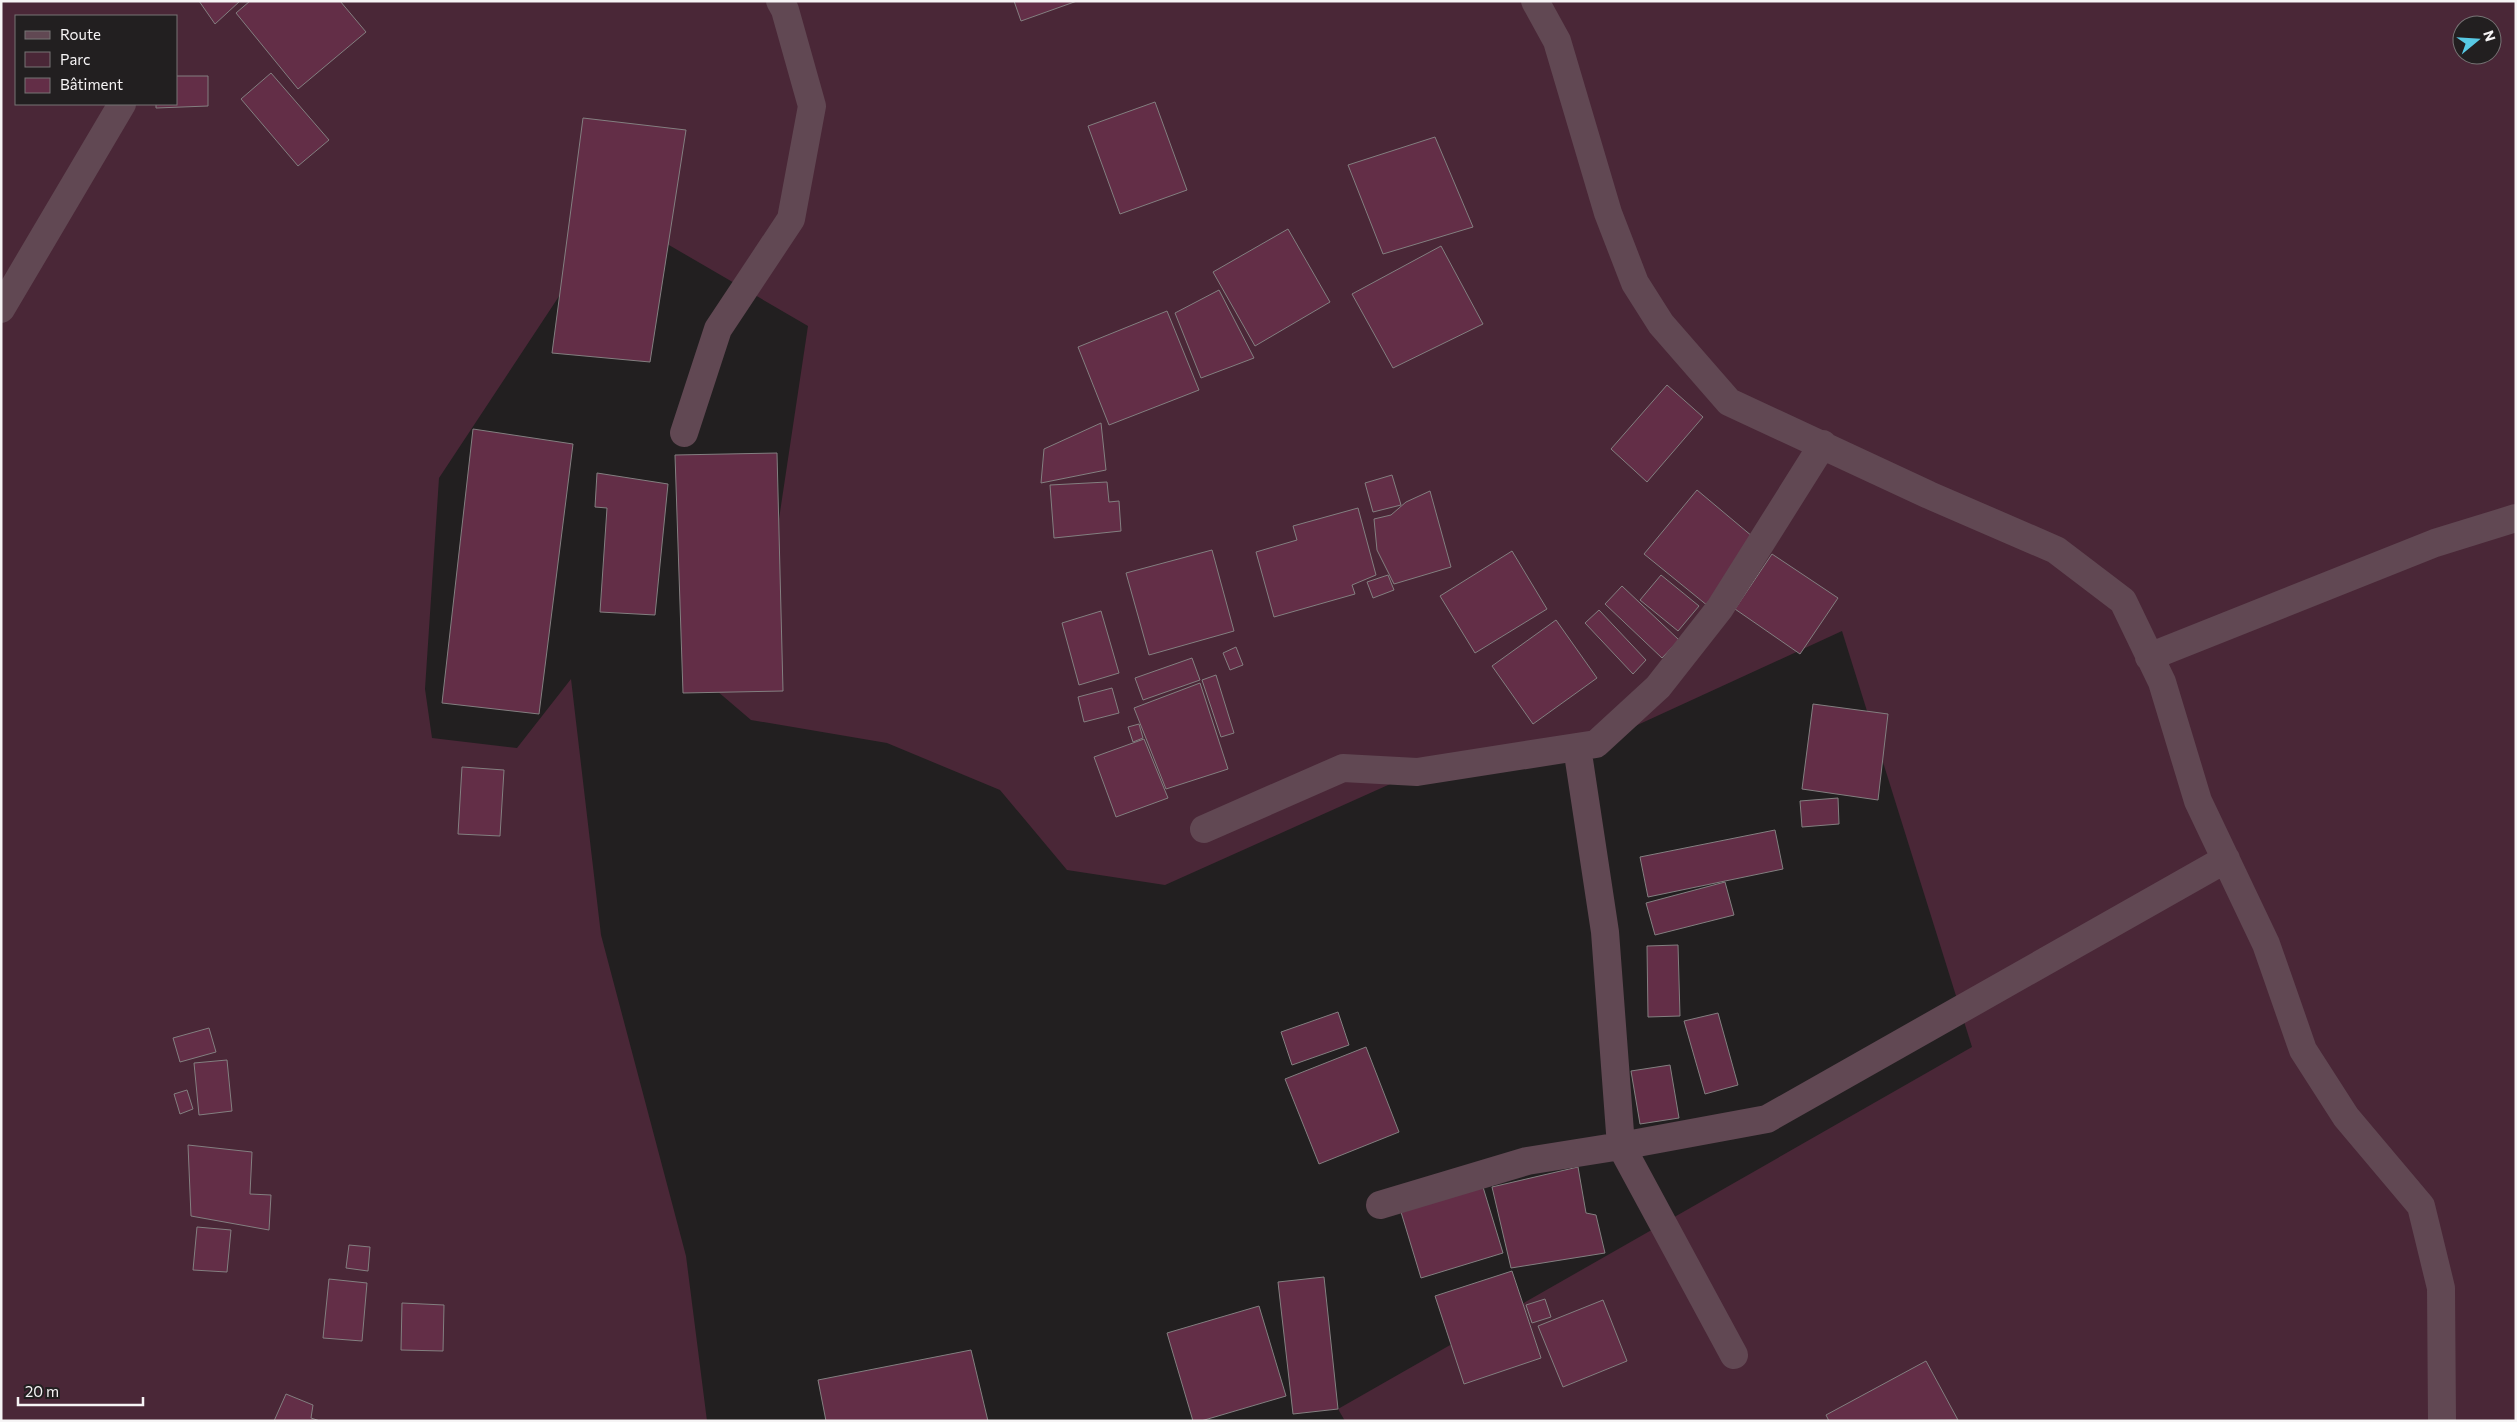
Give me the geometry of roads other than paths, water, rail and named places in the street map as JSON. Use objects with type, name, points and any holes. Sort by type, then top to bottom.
[{"type":"street","points":[[684,433],[718,329],[791,219],[812,106],[785,10],[780,1]]},
{"type":"street","points":[[1535,1],[1557,41],[1608,213],[1635,283],[1661,324],[1729,402],[1930,495],[2056,550],[2124,601],[2162,682],[2198,801],[2266,944],[2304,1050],[2346,1117],[2421,1206],[2441,1288],[2442,1421]]},
{"type":"street","points":[[1,309],[121,105]]},
{"type":"street","points":[[1204,829],[1343,768],[1417,772],[1596,744],[1658,688],[1720,608],[1823,444]]},
{"type":"street","points":[[2149,657],[2435,542],[2516,518]]},
{"type":"street","points":[[1577,747],[1605,932],[1622,1146],[1734,1355]]},
{"type":"street","points":[[1380,1205],[1527,1161],[1622,1146],[1767,1119],[2226,859]]}]
